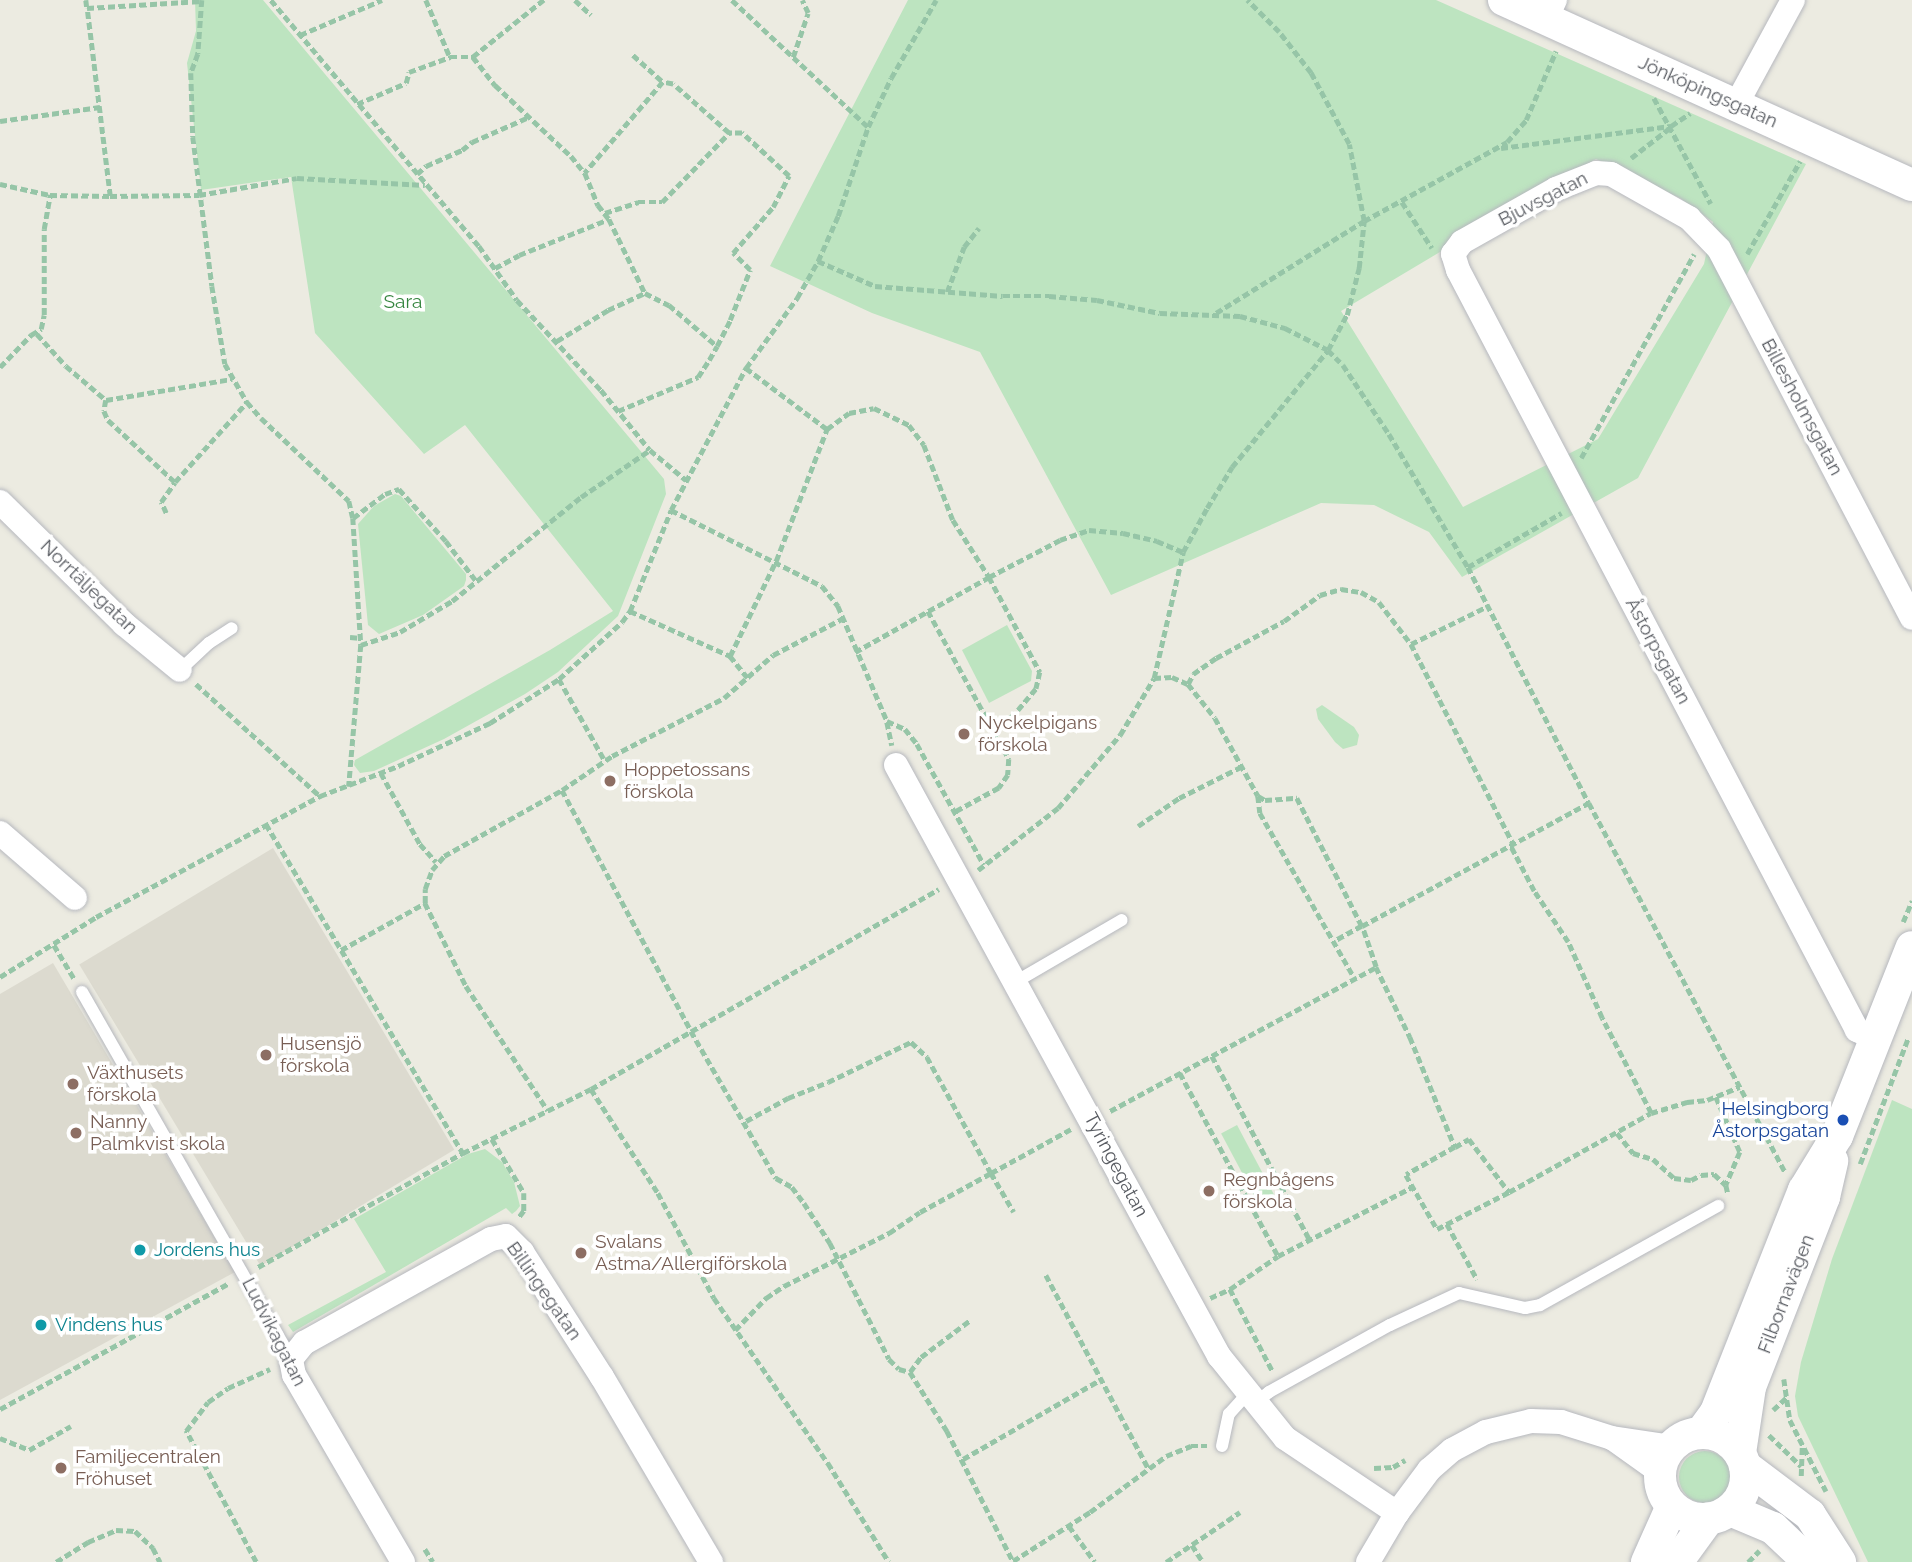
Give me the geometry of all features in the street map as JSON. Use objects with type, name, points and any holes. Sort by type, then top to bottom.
[{"type":"street","name":"Jönköpingsgatan","points":[[1504,0],[1555,16],[1726,100],[1912,185]]},
{"type":"street","points":[[1726,100],[1793,0]]},
{"type":"street","name":"Bjuvsgatan","points":[[1453,254],[1462,242],[1556,189],[1587,175],[1611,174],[1675,209]]},
{"type":"street","name":"Billesholmsgatan","points":[[1675,209],[1706,233],[1738,270],[1912,618]]},
{"type":"street","name":"Åstorpsgatan","points":[[1453,254],[1458,270],[1857,1030],[1874,1038]]},
{"type":"street","name":"Norrtäljegatan","points":[[0,502],[124,624],[180,670]]},
{"type":"street","name":"Tyringegatan","points":[[896,765],[974,876],[1017,981],[1101,1110],[1219,1356],[1286,1438],[1397,1513]]},
{"type":"street","points":[[0,834],[75,898]]},
{"type":"street","name":"Filbornavägen","points":[[1742,1460],[1750,1387],[1825,1197],[1837,1136],[1912,947]]},
{"type":"street","name":"Filbornavägen","points":[[1701,1433],[1716,1412],[1804,1190],[1837,1136]]},
{"type":"street","name":"Billingegatan","points":[[291,1359],[303,1343],[491,1239],[506,1236],[522,1252],[602,1377],[711,1562]]},
{"type":"street","name":"Ludvikagatan","points":[[291,1359],[294,1375],[403,1562]]},
{"type":"street","points":[[1368,1562],[1397,1513],[1440,1459],[1486,1432],[1531,1421],[1561,1422],[1666,1459]]},
{"type":"street","points":[[1810,1562],[1773,1528],[1719,1514],[1683,1514],[1672,1506],[1661,1484],[1666,1459],[1680,1440],[1701,1433],[1723,1438],[1742,1460],[1810,1515],[1840,1562]]},
{"type":"street","points":[[1677,1562],[1744,1490],[1742,1460]]},
{"type":"street","points":[[1647,1562],[1672,1506]]},
{"type":"lane","points":[[180,670],[209,643],[232,628]]},
{"type":"lane","points":[[1017,981],[1122,920]]},
{"type":"lane","name":"Ludvikagatan","points":[[82,992],[291,1359]]},
{"type":"lane","points":[[1222,1446],[1229,1413],[1251,1398],[1443,1299],[1459,1293],[1525,1308],[1540,1305],[1718,1206]]},
{"type":"path","points":[[86,0],[110,196]]},
{"type":"path","points":[[87,8],[202,0],[198,54],[191,73],[199,195],[225,364],[247,402],[349,501],[353,518],[361,645],[349,786]]},
{"type":"path","points":[[271,0],[495,268],[517,300],[650,450],[686,480]]},
{"type":"path","points":[[300,35],[382,0]]},
{"type":"path","points":[[426,0],[450,57]]},
{"type":"path","points":[[357,104],[406,83],[409,72],[450,57],[474,57],[544,0]]},
{"type":"path","points":[[576,0],[591,15]]},
{"type":"path","points":[[732,0],[868,127]]},
{"type":"path","points":[[793,57],[808,13],[802,0]]},
{"type":"path","points":[[0,977],[96,917],[320,796],[381,774],[490,723],[559,679],[602,642],[631,611],[671,510],[686,480],[746,368],[797,298],[818,261],[838,216],[868,127],[936,0]]},
{"type":"path","points":[[0,1409],[463,1153],[591,1089],[974,876],[984,865],[1058,808],[1120,735],[1154,678],[1183,552],[1232,467],[1328,350],[1347,315],[1355,290],[1364,221],[1352,156],[1325,95],[1293,48],[1247,0]]},
{"type":"path","points":[[1215,314],[1364,221],[1497,149],[1512,138],[1526,120],[1555,16]]},
{"type":"path","points":[[618,411],[698,377],[716,346],[750,270],[733,253],[773,206],[789,176],[742,133],[729,133],[673,84],[663,82],[633,55]]},
{"type":"path","points":[[474,57],[495,85],[585,173],[645,293],[669,305],[716,346]]},
{"type":"path","points":[[585,173],[663,82]]},
{"type":"path","points":[[1649,91],[1671,126],[1712,206]]},
{"type":"path","points":[[1611,174],[1671,126],[1726,100]]},
{"type":"path","points":[[0,121],[100,107]]},
{"type":"path","points":[[417,174],[426,166],[462,150],[472,142],[529,117]]},
{"type":"path","points":[[1497,149],[1671,126]]},
{"type":"path","points":[[605,213],[638,202],[662,202],[729,133]]},
{"type":"path","points":[[1738,270],[1812,139]]},
{"type":"path","points":[[0,184],[50,195],[110,196],[199,195],[297,178],[426,185]]},
{"type":"path","points":[[37,334],[44,315],[44,229],[50,195]]},
{"type":"path","points":[[1402,202],[1428,245],[1434,250],[1453,254]]},
{"type":"path","points":[[495,268],[519,255],[610,219]]},
{"type":"path","points":[[947,292],[964,247],[979,228]]},
{"type":"path","points":[[1568,480],[1706,233]]},
{"type":"path","points":[[818,261],[875,286],[1049,296],[1097,300],[1160,313],[1240,316],[1285,328],[1328,350],[1343,365],[1390,434],[1468,567],[1589,803],[1740,1087],[1792,1183],[1804,1190]]},
{"type":"path","points":[[557,342],[608,310],[645,293]]},
{"type":"path","points":[[37,334],[66,366],[106,400],[232,379]]},
{"type":"path","points":[[0,367],[31,335],[37,334]]},
{"type":"path","points":[[746,368],[827,429]]},
{"type":"path","points":[[106,400],[104,411],[108,420],[175,482]]},
{"type":"path","points":[[166,513],[161,502],[175,482],[247,402]]},
{"type":"path","points":[[730,656],[775,561],[827,429],[849,413],[874,408],[909,425],[924,445],[953,520],[989,578],[1040,672],[1036,689],[1013,716],[994,729]]},
{"type":"path","points":[[361,645],[400,632],[425,618],[477,582],[581,497],[650,450]]},
{"type":"path","points":[[353,518],[385,494],[399,489],[446,541],[477,582]]},
{"type":"path","points":[[1468,567],[1580,502]]},
{"type":"path","points":[[671,510],[822,586],[838,606],[855,652],[887,721],[905,729],[917,744],[984,865]]},
{"type":"path","points":[[855,652],[1060,540],[1089,530],[1146,538],[1183,552]]},
{"type":"path","points":[[1188,684],[1193,674],[1216,658],[1284,621],[1299,607],[1320,595],[1341,589],[1361,592],[1379,602],[1411,644],[1534,891],[1568,942],[1589,991],[1651,1114]]},
{"type":"path","points":[[1411,644],[1488,606]]},
{"type":"path","points":[[631,611],[730,656],[748,677]]},
{"type":"path","points":[[928,611],[1009,759],[1008,775],[999,788],[955,812]]},
{"type":"path","points":[[548,1111],[466,986],[425,903],[425,889],[436,862],[562,790],[605,761],[724,698],[774,655],[842,619]]},
{"type":"path","points":[[350,637],[361,638]]},
{"type":"path","points":[[180,670],[320,796]]},
{"type":"path","points":[[1154,678],[1172,677],[1188,684],[1215,718],[1258,796],[1260,813],[1355,979]]},
{"type":"path","points":[[559,679],[605,761]]},
{"type":"path","points":[[1138,826],[1178,798],[1241,767]]},
{"type":"path","points":[[381,774],[413,833],[436,862]]},
{"type":"path","points":[[562,790],[691,1031],[746,1121],[776,1178],[792,1187],[838,1260],[889,1359],[899,1369],[910,1372],[963,1459],[1013,1561],[1166,1456],[1191,1446],[1222,1446]]},
{"type":"path","points":[[1258,796],[1265,800],[1297,798],[1362,926],[1376,967],[1410,1037],[1455,1147]]},
{"type":"path","points":[[1335,941],[1589,803]]},
{"type":"path","points":[[266,824],[463,1153]]},
{"type":"path","points":[[341,950],[425,903]]},
{"type":"path","points":[[54,945],[82,992]]},
{"type":"path","points":[[735,1330],[766,1297],[838,1260],[1101,1110],[1180,1073],[1376,967]]},
{"type":"path","points":[[746,1121],[788,1098],[911,1042],[927,1057],[1014,1212]]},
{"type":"path","points":[[1212,1056],[1310,1240]]},
{"type":"path","points":[[1180,1073],[1278,1256]]},
{"type":"path","points":[[1508,1192],[1469,1139],[1406,1175],[1437,1229],[1508,1192],[1651,1114],[1716,1097],[1740,1087]]},
{"type":"path","points":[[591,1089],[658,1193],[735,1330],[828,1462],[889,1562]]},
{"type":"path","points":[[1617,1133],[1633,1153],[1653,1159],[1674,1178],[1690,1180],[1708,1173],[1724,1183],[1740,1152],[1716,1097]]},
{"type":"path","points":[[1101,1110],[1115,1122]]},
{"type":"path","points":[[492,1139],[524,1194],[524,1211],[506,1236]]},
{"type":"path","points":[[1210,1298],[1230,1289],[1278,1256],[1412,1187]]},
{"type":"path","points":[[1447,1224],[1489,1300]]},
{"type":"path","points":[[1046,1275],[1148,1468]]},
{"type":"path","points":[[1204,1287],[1216,1308]]},
{"type":"path","points":[[1230,1289],[1280,1385]]},
{"type":"path","points":[[910,1372],[911,1367],[921,1357],[969,1321]]},
{"type":"path","points":[[256,1562],[187,1431],[195,1417],[218,1395],[291,1359]]},
{"type":"path","points":[[963,1459],[1100,1380]]},
{"type":"path","points":[[0,1438],[29,1450],[71,1426]]},
{"type":"path","points":[[1368,1467],[1386,1469],[1408,1457]]},
{"type":"path","points":[[1166,1562],[1240,1512]]},
{"type":"path","points":[[1069,1525],[1095,1562]]},
{"type":"path","points":[[55,1562],[88,1542],[116,1530],[135,1531],[153,1548],[160,1562]]},
{"type":"path","points":[[1192,1545],[1203,1562]]},
{"type":"shaded area","name":"Husensjö förskola","points":[[273,848],[454,1150],[261,1266],[79,964]]},
{"type":"shaded area","name":"Nanny Palmkvist skola","points":[[53,963],[235,1272],[0,1400],[0,994]]},
{"type":"green space","name":"Sara","points":[[195,0],[263,0],[664,479],[666,494],[618,616],[558,672],[525,694],[444,739],[374,771],[360,773],[354,765],[355,760],[550,650],[613,611],[465,425],[424,454],[315,333],[291,177],[201,190],[187,63],[196,31]]},
{"type":"green space","points":[[908,0],[1436,0],[1806,164],[1638,478],[1462,577],[1429,532],[1374,505],[1321,503],[1111,595],[980,352],[872,313],[770,266]],"holes":[[[1596,159],[1680,198],[1713,222],[1704,264],[1598,439],[1463,507],[1341,311]]]},
{"type":"green space","points":[[395,494],[401,496],[466,574],[466,580],[464,586],[423,615],[379,634],[368,625],[358,524],[374,506]]},
{"type":"green space","points":[[1007,625],[1032,671],[1031,681],[989,703],[962,650]]},
{"type":"green space","points":[[1322,705],[1354,727],[1359,735],[1357,745],[1343,749],[1335,742],[1318,719],[1316,709]]},
{"type":"green space","points":[[1892,1100],[1912,1109],[1912,1562],[1868,1562],[1798,1416],[1795,1396],[1801,1362],[1832,1259]]},
{"type":"green space","points":[[1237,1125],[1276,1199],[1261,1208],[1221,1133]]},
{"type":"green space","points":[[485,1149],[502,1162],[514,1182],[520,1206],[516,1211],[512,1214],[506,1208],[293,1332],[288,1325],[386,1272],[354,1219],[468,1154]]},
{"type":"green space","points":[[1705,1451],[1724,1458],[1731,1477],[1724,1496],[1705,1503],[1686,1496],[1679,1477],[1686,1458]]},
{"type":"place","name":"Nyckelpigans förskola","points":[[964,734]]},
{"type":"place","name":"Hoppetossans förskola","points":[[610,781]]},
{"type":"place","name":"Husensjö förskola","points":[[266,1055]]},
{"type":"place","name":"Växthusets förskola","points":[[73,1084]]},
{"type":"place","name":"Helsingborg Åstorpsgatan","points":[[1843,1120]]},
{"type":"place","name":"Nanny Palmkvist skola","points":[[76,1133]]},
{"type":"place","name":"Regnbågens förskola","points":[[1209,1191]]},
{"type":"place","name":"Jordens hus","points":[[140,1250]]},
{"type":"place","name":"Svalans Astma/Allergiförskola","points":[[581,1253]]},
{"type":"place","name":"Vindens hus","points":[[41,1325]]},
{"type":"place","name":"Familjecentralen Fröhuset","points":[[61,1468]]}]
